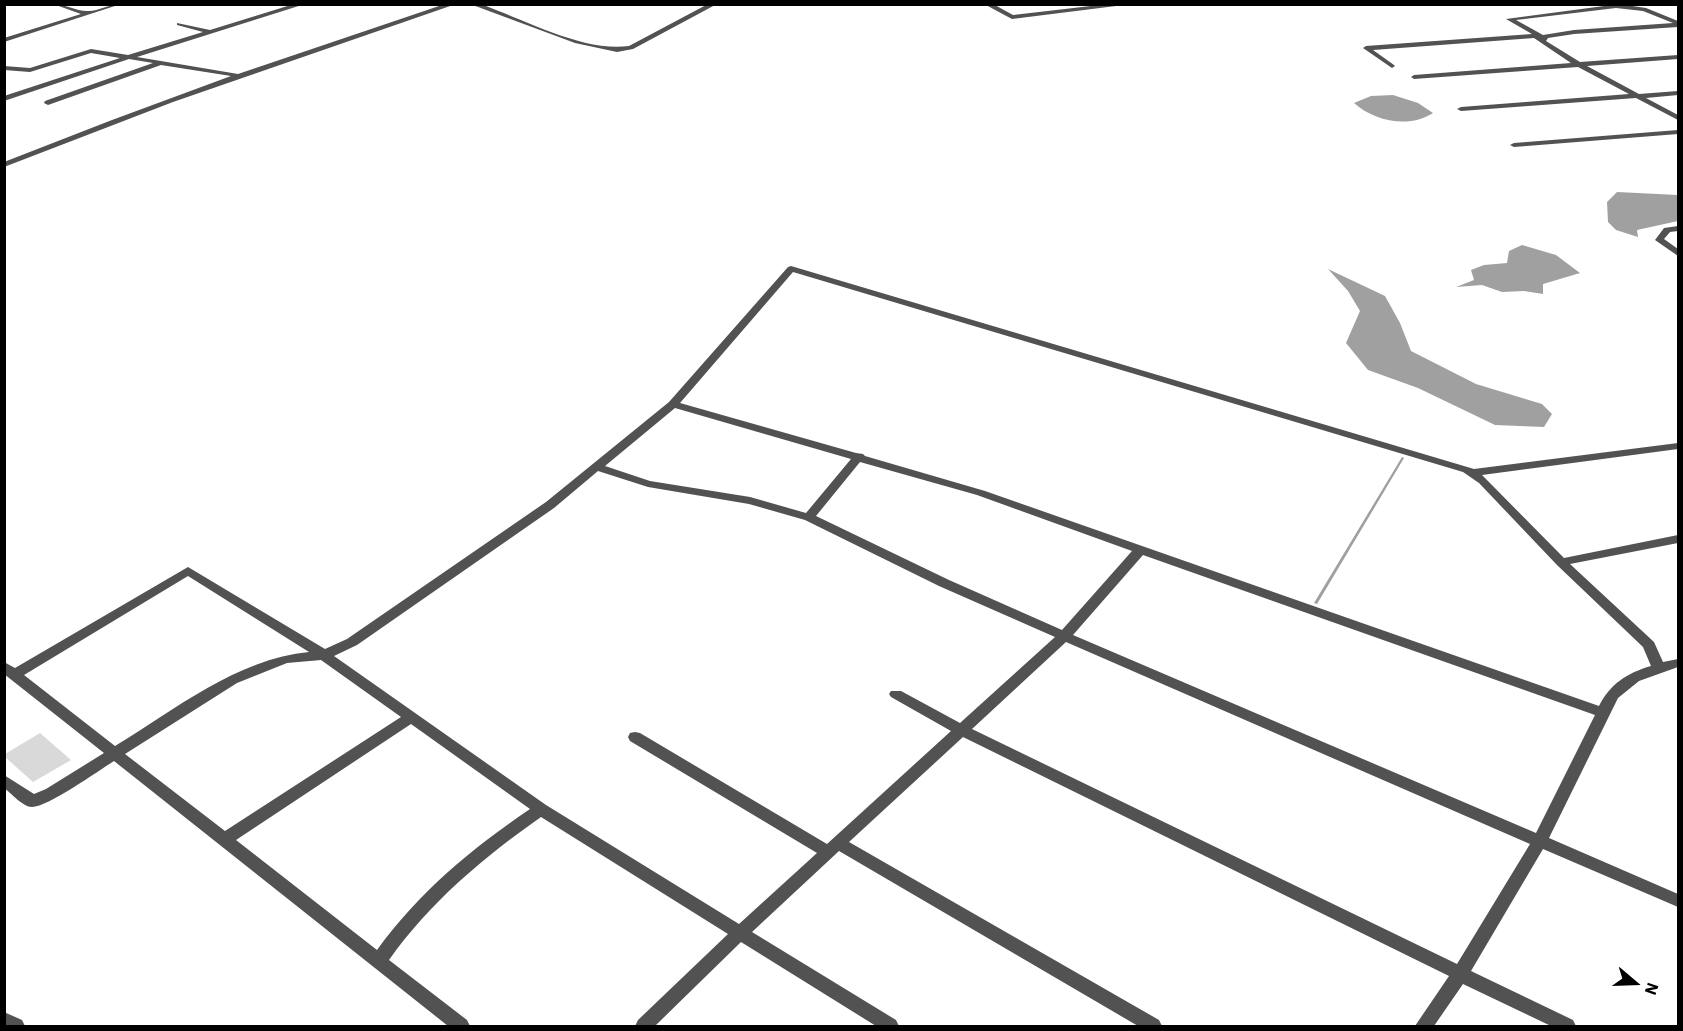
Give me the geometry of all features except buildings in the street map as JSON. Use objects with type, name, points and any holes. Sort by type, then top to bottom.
[{"type":"street","points":[[56,4],[86,14]]},
{"type":"street","points":[[4,40],[118,4]]},
{"type":"street","points":[[4,99],[129,57],[302,4]]},
{"type":"street","points":[[4,165],[101,125],[236,75],[453,4]]},
{"type":"street","points":[[474,4],[554,33],[618,51],[631,48],[714,4]]},
{"type":"street","points":[[987,4],[1012,17],[1129,4]]},
{"type":"street","points":[[1077,4],[1086,9]]},
{"type":"street","points":[[1579,64],[1579,57],[1509,19],[1616,6],[1644,9],[1678,24]]},
{"type":"street","points":[[179,24],[211,32]]},
{"type":"street","points":[[1392,66],[1366,48],[1678,24]]},
{"type":"street","points":[[4,68],[30,70],[91,51],[236,75]]},
{"type":"street","points":[[1414,77],[1678,57]]},
{"type":"street","points":[[48,103],[163,62]]},
{"type":"street","points":[[1579,64],[1678,118]]},
{"type":"street","points":[[1461,109],[1678,93]]},
{"type":"street","points":[[1514,145],[1678,132]]},
{"type":"street","points":[[1678,229],[1667,231],[1659,240],[1678,253]]},
{"type":"street","points":[[4,780],[32,801],[51,793],[232,680],[285,659],[324,655],[352,642],[494,545],[598,467],[673,404],[791,269],[1473,472],[1678,446]]},
{"type":"street","points":[[673,404],[981,493],[1603,713]]},
{"type":"street","points":[[809,517],[859,456]]},
{"type":"street","points":[[598,467],[648,484],[750,501],[809,517],[944,583],[1678,901]]},
{"type":"street","points":[[1473,472],[1561,562],[1649,645],[1658,667]]},
{"type":"street","points":[[1561,562],[1678,539]]},
{"type":"street","points":[[644,1026],[741,932],[963,731],[1064,636],[1140,550]]},
{"type":"street","points":[[461,1026],[10,670],[188,571],[324,655],[541,809],[890,1026]]},
{"type":"street","points":[[1424,1026],[1460,973],[1540,840],[1603,713],[1621,684],[1658,667],[1678,663]]},
{"type":"street","points":[[896,694],[963,731],[1567,1026]]},
{"type":"street","points":[[225,839],[411,717]]},
{"type":"street","points":[[635,737],[1153,1026]]},
{"type":"street","points":[[379,961],[404,923],[433,893],[462,866],[541,809]]},
{"type":"street","points":[[4,1020],[16,1026]]},
{"type":"shaded area","points":[[1393,95],[1418,103],[1433,113],[1413,121],[1392,121],[1371,114],[1354,103],[1371,96]]},
{"type":"shaded area","points":[[1617,192],[1678,195],[1678,221],[1637,230],[1638,237],[1616,230],[1608,222],[1607,202]]},
{"type":"shaded area","points":[[1522,245],[1556,255],[1580,273],[1543,284],[1543,294],[1524,291],[1502,292],[1482,285],[1456,287],[1474,280],[1471,270],[1484,265],[1507,263],[1509,251]]},
{"type":"shaded area","points":[[1328,269],[1385,296],[1400,323],[1411,351],[1476,384],[1542,404],[1552,414],[1544,427],[1495,425],[1418,388],[1368,370],[1346,343],[1360,311],[1348,291]]},
{"type":"shaded area","points":[[1402,457],[1404,458],[1317,604],[1314,603]]},
{"type":"shaded area","points":[[40,733],[71,760],[33,782],[5,757],[5,754]]}]
